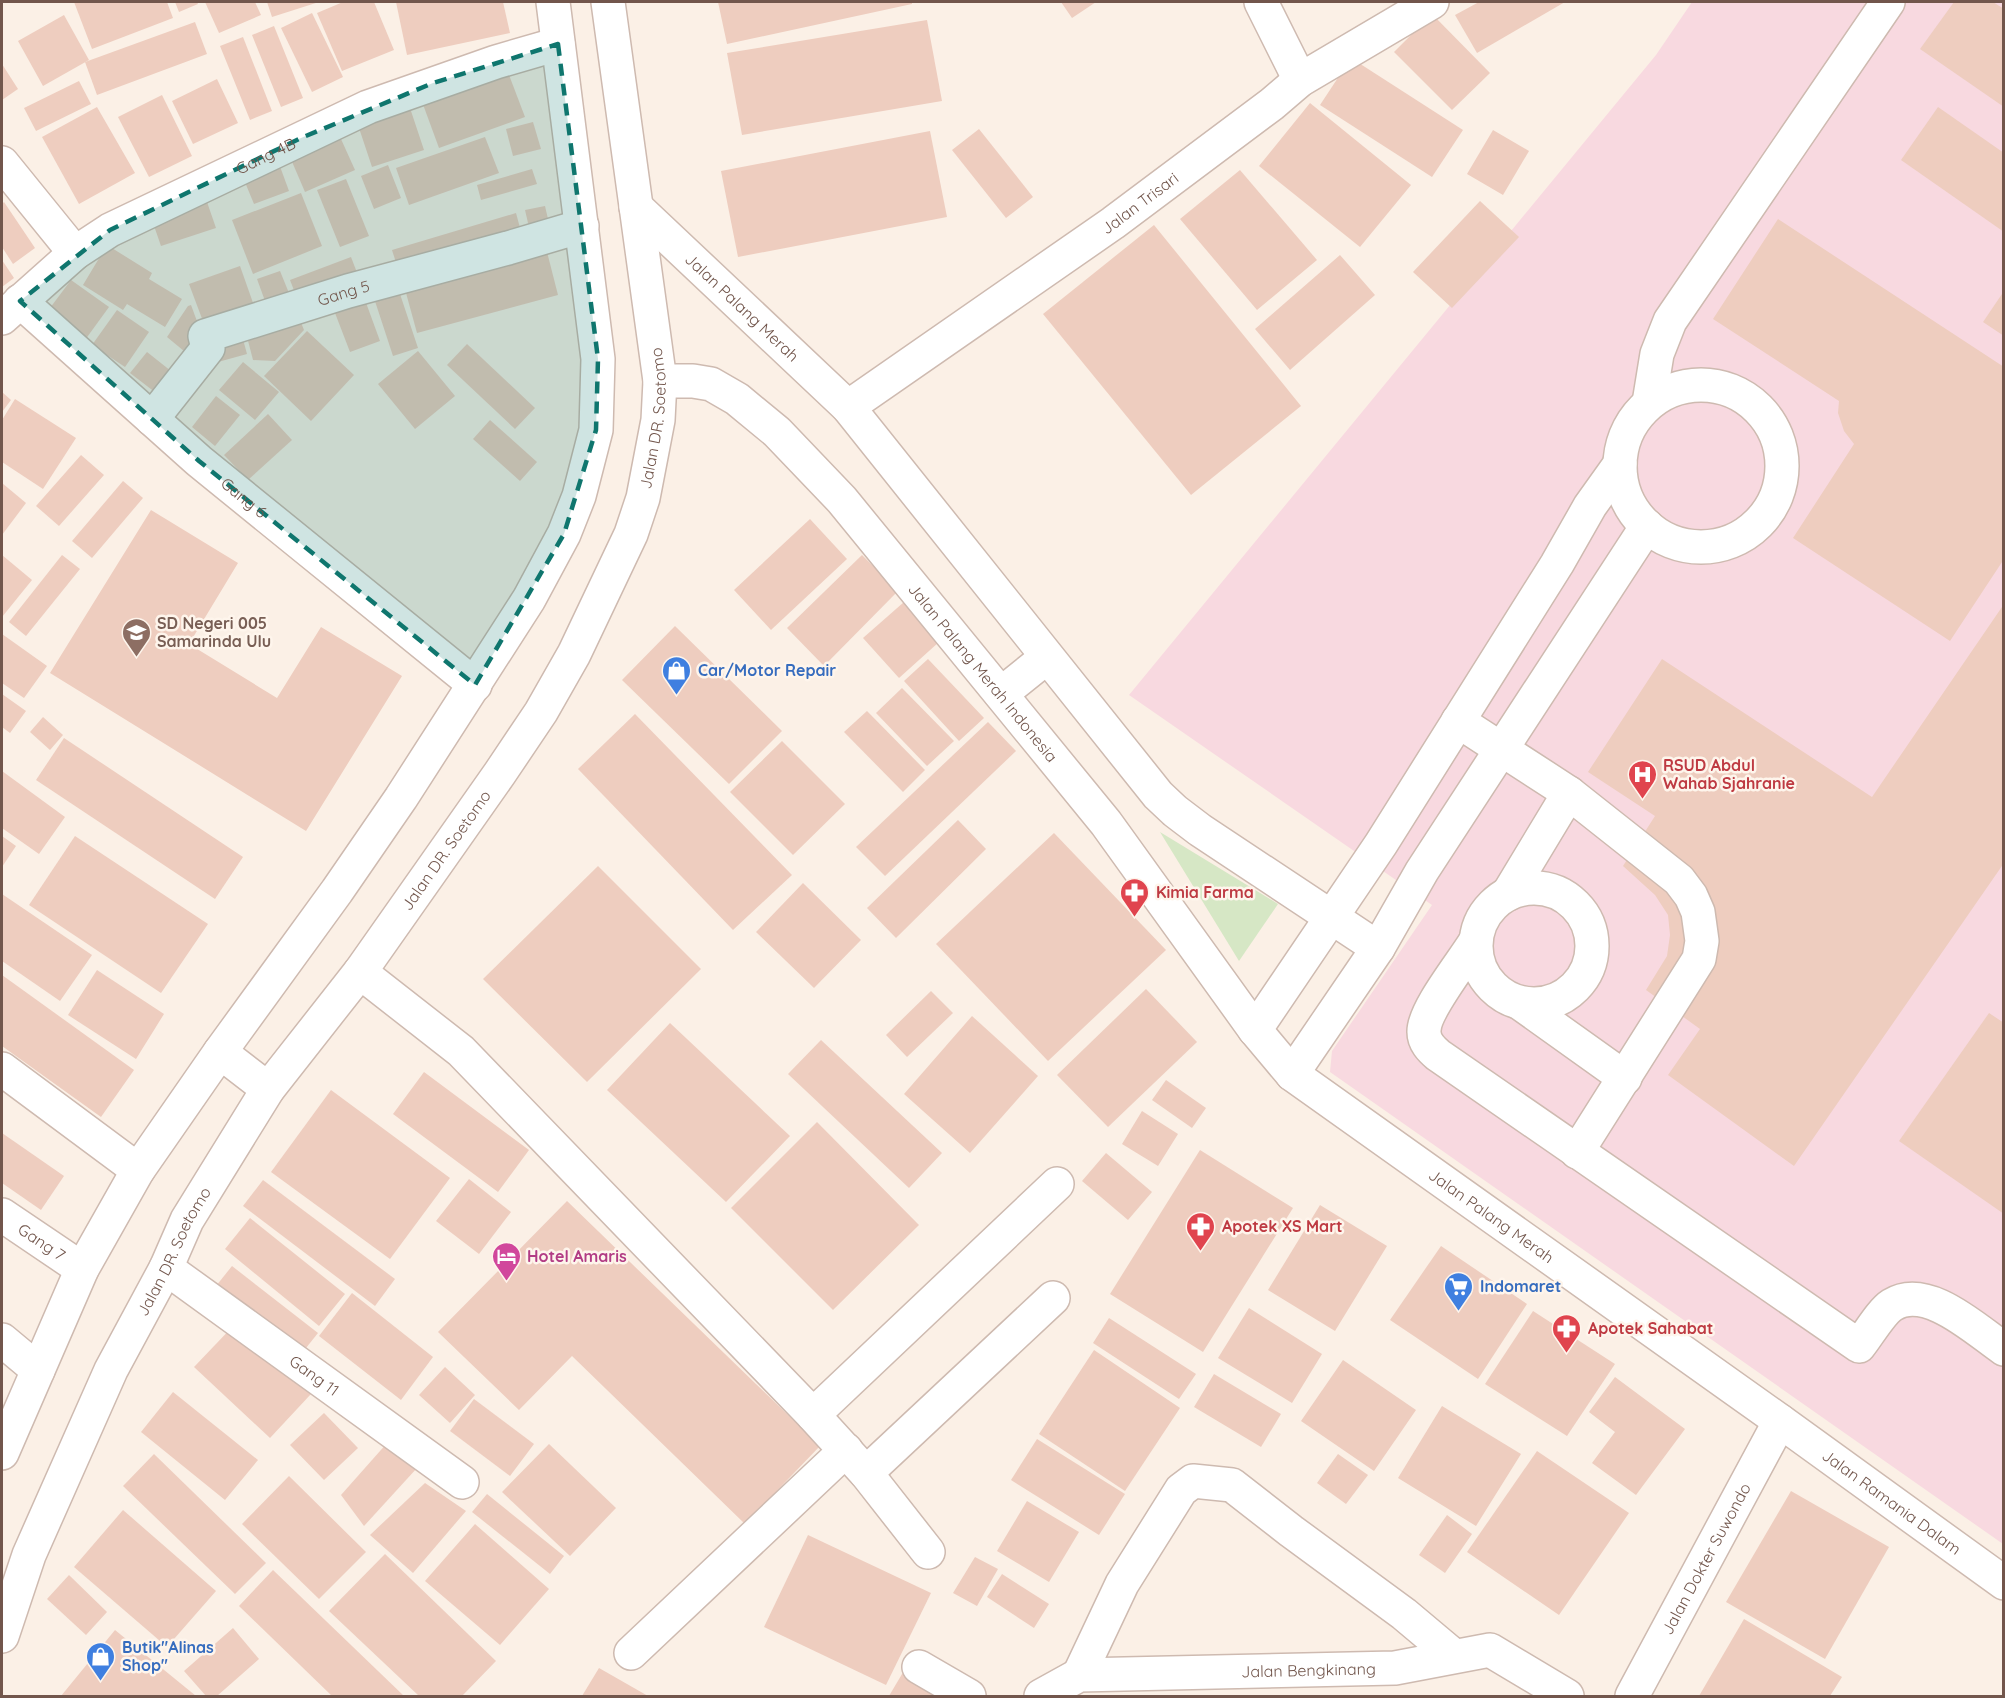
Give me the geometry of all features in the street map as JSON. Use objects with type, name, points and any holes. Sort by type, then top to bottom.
[{"type":"street","points":[[2,1453],[82,1269],[138,1170],[337,891],[475,685],[529,599],[564,534],[579,496],[596,430],[598,359],[553,2]]},
{"type":"street","name":"Jalan DR. Soetomo","points":[[2,1636],[29,1555],[111,1370],[166,1268],[186,1220],[268,1089],[360,972],[541,712],[574,654],[631,534],[640,507],[658,420],[660,381],[608,2]]},
{"type":"street","points":[[1261,2],[1299,80]]},
{"type":"street","name":"Jalan Trisari","points":[[848,407],[1113,223],[1272,104],[1299,80],[1432,2]]},
{"type":"street","points":[[1649,404],[1657,354],[1670,321],[1888,2]]},
{"type":"street","name":"Gang 4B","points":[[11,310],[75,254],[110,230],[368,107],[433,83],[558,44]]},
{"type":"street","points":[[2,163],[75,254]]},
{"type":"street","name":"Jalan Palang Merah","points":[[636,207],[848,407]]},
{"type":"street","name":"Gang 5","points":[[152,419],[208,348],[205,336],[348,291],[582,226]]},
{"type":"street","name":"Gang 6","points":[[11,310],[152,419],[199,461],[475,685]]},
{"type":"street","name":"Jalan Palang Merah Indonesia","points":[[660,381],[693,381],[711,384],[737,399],[777,432],[842,501],[1106,822],[1255,1030]]},
{"type":"street","points":[[1691,386],[1714,386],[1736,393],[1756,406],[1770,424],[1779,445],[1782,468],[1778,491],[1769,511],[1753,529],[1733,540],[1711,547],[1688,546],[1666,539],[1647,526],[1632,508],[1623,486],[1620,464],[1624,441],[1634,420],[1649,404],[1669,392],[1691,386]]},
{"type":"street","points":[[848,407],[1138,771],[1175,811],[1378,948]]},
{"type":"street","points":[[1255,1030],[1381,844],[1557,564],[1590,506],[1620,464]]},
{"type":"street","points":[[1292,1074],[1378,948],[1422,871],[1647,526]]},
{"type":"street","points":[[1001,694],[1047,657]]},
{"type":"street","points":[[1458,722],[1569,793],[1678,880],[1691,896],[1701,927],[1702,941],[1699,959],[1577,1152]]},
{"type":"street","points":[[1508,894],[1569,793]]},
{"type":"street","points":[[1520,1003],[1540,1004],[1560,998],[1576,987],[1587,970],[1592,950],[1590,930],[1581,912],[1567,898],[1548,890],[1528,888],[1508,894],[1492,906],[1480,923],[1475,942],[1425,1021],[1424,1039],[1430,1048],[1859,1346],[1890,1306],[1904,1300],[1922,1300],[1942,1306],[2004,1349]]},
{"type":"street","points":[[1475,942],[1477,962],[1487,981],[1501,995],[1520,1003],[1625,1077]]},
{"type":"street","points":[[360,972],[461,1051],[813,1415],[856,1462],[928,1552]]},
{"type":"street","name":"Jalan Palang Merah","points":[[1255,1030],[1292,1074],[1780,1420]]},
{"type":"street","points":[[220,1052],[268,1089]]},
{"type":"street","points":[[2,1069],[138,1170]]},
{"type":"street","points":[[813,1415],[1057,1184]]},
{"type":"street","name":"Gang 7","points":[[2,1215],[82,1269]]},
{"type":"street","name":"Gang 11","points":[[166,1268],[462,1482]]},
{"type":"street","points":[[632,1653],[1053,1298]]},
{"type":"street","points":[[2,1340],[38,1370]]},
{"type":"street","name":"Jalan Ramania Dalam","points":[[1780,1420],[2004,1583]]},
{"type":"street","name":"Jalan Dokter Suwondo","points":[[1632,1696],[1780,1420]]},
{"type":"street","points":[[1079,1675],[1122,1584],[1181,1490],[1193,1481],[1232,1485],[1404,1614],[1454,1656]]},
{"type":"street","name":"Jalan Bengkinang","points":[[1041,1696],[1079,1675],[1395,1668],[1490,1650],[1567,1696]]},
{"type":"street","points":[[919,1667],[969,1696]]},
{"type":"highlighted area","points":[[558,44],[598,359],[596,430],[564,534],[475,685],[199,461],[20,301],[110,230],[301,138],[433,83]]},
{"type":"shaded area","name":"RSUD Abdul Wahab Sjahranie","points":[[1692,2],[2003,2],[2003,1544],[1330,1072],[1332,1051],[1432,905],[1129,695],[1656,55]]},
{"type":"green space","points":[[1160,832],[1278,904],[1239,961]]},
{"type":"building","points":[[74,2],[167,2],[173,18],[92,49]]},
{"type":"building","points":[[175,2],[197,2],[198,4],[179,12]]},
{"type":"building","points":[[205,2],[255,2],[261,15],[219,33]]},
{"type":"building","points":[[267,2],[319,2],[272,17]]},
{"type":"building","points":[[343,2],[374,2],[394,50],[342,71],[317,13]]},
{"type":"building","points":[[396,2],[503,2],[510,33],[407,55]]},
{"type":"building","points":[[718,2],[912,2],[912,4],[727,44]]},
{"type":"building","points":[[1061,2],[1096,2],[1072,18]]},
{"type":"building","points":[[1479,2],[1565,2],[1477,53],[1455,15]]},
{"type":"building","points":[[1954,2],[1993,2],[2004,9],[2004,107],[1920,49]]},
{"type":"building","points":[[312,13],[343,77],[312,92],[281,28]]},
{"type":"building","points":[[1432,14],[1490,73],[1452,110],[1394,52]]},
{"type":"building","points":[[64,15],[89,60],[43,86],[18,41]]},
{"type":"building","points":[[927,20],[942,101],[742,135],[727,53]]},
{"type":"building","points":[[195,22],[207,54],[97,95],[85,62]]},
{"type":"building","points":[[274,26],[303,98],[281,107],[252,35]]},
{"type":"building","points":[[243,37],[272,111],[250,120],[220,46]]},
{"type":"building","points":[[1351,58],[1463,130],[1432,177],[1320,105]]},
{"type":"building","points":[[2,64],[18,89],[2,100]]},
{"type":"building","points":[[506,67],[525,117],[439,148],[421,99]]},
{"type":"building","points":[[217,79],[238,123],[193,144],[172,101]]},
{"type":"building","points":[[79,81],[91,104],[36,131],[24,108]]},
{"type":"building","points":[[162,95],[192,156],[149,177],[118,117]]},
{"type":"building","points":[[408,102],[424,150],[372,167],[356,119]]},
{"type":"building","points":[[1310,103],[1411,185],[1360,247],[1259,166]]},
{"type":"building","points":[[97,107],[135,173],[79,204],[42,137]]},
{"type":"building","points":[[1938,107],[2004,153],[2004,232],[1901,160]]},
{"type":"building","points":[[533,122],[541,149],[513,156],[506,129]]},
{"type":"building","points":[[336,128],[355,170],[305,192],[287,150]]},
{"type":"building","points":[[979,129],[1033,197],[1006,218],[952,150]]},
{"type":"building","points":[[1493,130],[1529,151],[1503,195],[1467,174]]},
{"type":"building","points":[[930,131],[947,217],[738,257],[721,171]]},
{"type":"building","points":[[485,137],[499,173],[409,205],[396,168]]},
{"type":"building","points":[[278,161],[289,191],[254,204],[242,175]]},
{"type":"building","points":[[388,165],[401,198],[374,209],[361,176]]},
{"type":"building","points":[[532,169],[537,184],[481,200],[477,185]]},
{"type":"building","points":[[1240,170],[1317,260],[1257,310],[1180,219]]},
{"type":"building","points":[[346,179],[369,236],[340,247],[317,190]]},
{"type":"building","points":[[301,193],[322,246],[253,274],[232,220]]},
{"type":"building","points":[[1480,201],[1519,237],[1452,308],[1413,272]]},
{"type":"building","points":[[4,202],[35,248],[13,264],[2,247],[2,204]]},
{"type":"building","points":[[207,202],[216,228],[161,246],[152,220]]},
{"type":"building","points":[[545,206],[551,232],[531,236],[525,210]]},
{"type":"building","points":[[516,213],[523,239],[400,275],[392,250]]},
{"type":"building","points":[[1778,219],[2004,367],[2004,559],[1950,641],[1793,538],[1854,444],[1844,431],[1838,413],[1839,401],[1713,319]]},
{"type":"building","points":[[1154,225],[1301,406],[1191,495],[1043,314]]},
{"type":"building","points":[[545,244],[558,295],[417,333],[403,282]]},
{"type":"building","points":[[107,245],[152,273],[149,279],[182,299],[165,327],[127,304],[123,310],[83,285]]},
{"type":"building","points":[[1340,255],[1375,295],[1290,370],[1255,329]]},
{"type":"building","points":[[351,257],[361,283],[300,306],[290,280]]},
{"type":"building","points":[[2,260],[14,278],[2,287]]},
{"type":"building","points":[[240,266],[257,314],[207,332],[189,284]]},
{"type":"building","points":[[280,271],[293,303],[269,312],[257,279]]},
{"type":"building","points":[[71,280],[109,307],[85,340],[47,312]]},
{"type":"building","points":[[396,282],[418,348],[393,356],[371,289]]},
{"type":"building","points":[[361,289],[380,341],[350,352],[330,300]]},
{"type":"building","points":[[2004,291],[2004,336],[1983,322]]},
{"type":"building","points":[[191,305],[204,340],[190,356],[167,337]]},
{"type":"building","points":[[117,310],[149,332],[125,367],[92,345]]},
{"type":"building","points":[[298,315],[304,330],[275,361],[253,360],[246,333]]},
{"type":"building","points":[[307,331],[354,375],[311,421],[264,376]]},
{"type":"building","points":[[241,332],[247,354],[218,362],[212,340]]},
{"type":"building","points":[[467,344],[535,408],[515,429],[447,365]]},
{"type":"building","points":[[418,351],[455,396],[415,429],[378,384]]},
{"type":"building","points":[[147,352],[176,375],[160,396],[130,373]]},
{"type":"building","points":[[243,362],[279,392],[255,420],[219,390]]},
{"type":"building","points":[[2,392],[11,400],[2,412]]},
{"type":"building","points":[[216,396],[240,415],[215,446],[192,427]]},
{"type":"building","points":[[15,399],[76,438],[43,489],[2,462],[2,420]]},
{"type":"building","points":[[268,414],[292,440],[248,480],[224,455]]},
{"type":"building","points":[[490,420],[537,462],[520,481],[473,439]]},
{"type":"building","points":[[81,455],[104,475],[59,526],[36,506]]},
{"type":"building","points":[[123,481],[143,498],[92,558],[72,541]]},
{"type":"building","points":[[2,483],[26,503],[2,535]]},
{"type":"building","name":"SD Negeri 005 Samarinda Ulu","points":[[151,510],[238,563],[189,644],[277,698],[321,627],[402,676],[306,831],[50,673]]},
{"type":"building","points":[[810,519],[847,559],[771,630],[734,590]]},
{"type":"building","points":[[2,555],[32,580],[2,617]]},
{"type":"building","points":[[62,555],[80,569],[26,636],[9,622]]},
{"type":"building","points":[[862,555],[898,591],[824,666],[787,628]]},
{"type":"building","points":[[904,602],[939,642],[899,678],[863,638]]},
{"type":"building","points":[[2004,604],[2004,863],[1794,1166],[1668,1075],[1700,1029],[1646,990],[1667,956],[1670,935],[1668,915],[1655,895],[1623,866],[1655,816],[1588,772],[1662,659],[1872,797]]},
{"type":"building","points":[[675,626],[782,731],[729,784],[622,680]]},
{"type":"building","points":[[2,634],[47,666],[24,698],[2,683]]},
{"type":"building","points":[[928,659],[984,718],[959,741],[904,681]]},
{"type":"building","points":[[902,688],[954,741],[927,766],[876,713]]},
{"type":"building","points":[[2,694],[26,711],[10,733],[2,727]]},
{"type":"building","points":[[867,711],[925,770],[903,792],[844,732]]},
{"type":"building","points":[[635,714],[792,875],[733,930],[578,769]]},
{"type":"building","points":[[43,717],[63,735],[50,750],[30,732]]},
{"type":"building","points":[[988,722],[1016,751],[885,876],[856,847]]},
{"type":"building","points":[[64,738],[243,857],[215,899],[36,780]]},
{"type":"building","points":[[782,741],[845,804],[793,855],[730,792]]},
{"type":"building","points":[[2,771],[65,817],[39,854],[2,828]]},
{"type":"building","points":[[958,820],[986,849],[896,938],[867,908]]},
{"type":"building","points":[[1054,833],[1166,950],[1048,1061],[936,944]]},
{"type":"building","points":[[2,836],[16,846],[2,867]]},
{"type":"building","points":[[75,836],[208,924],[161,993],[29,905]]},
{"type":"building","points":[[598,866],[701,969],[587,1082],[483,979]]},
{"type":"building","points":[[803,883],[861,940],[814,988],[756,932]]},
{"type":"building","points":[[2,894],[92,955],[60,1001],[2,961]]},
{"type":"building","points":[[97,970],[164,1014],[136,1059],[68,1015]]},
{"type":"building","points":[[2,975],[134,1070],[101,1117],[2,1046]]},
{"type":"building","points":[[1146,989],[1197,1042],[1108,1127],[1057,1075]]},
{"type":"building","points":[[931,991],[953,1013],[907,1057],[886,1035]]},
{"type":"building","points":[[1989,1013],[2004,1023],[2004,1214],[1899,1141]]},
{"type":"building","points":[[972,1016],[1038,1076],[970,1153],[904,1094]]},
{"type":"building","points":[[670,1023],[790,1136],[726,1202],[607,1090]]},
{"type":"building","points":[[821,1040],[942,1153],[909,1188],[788,1074]]},
{"type":"building","points":[[424,1072],[529,1150],[498,1192],[393,1114]]},
{"type":"building","points":[[1166,1080],[1206,1108],[1192,1128],[1152,1100]]},
{"type":"building","points":[[331,1090],[450,1178],[390,1259],[271,1172]]},
{"type":"building","points":[[1142,1111],[1178,1134],[1158,1166],[1122,1144]]},
{"type":"building","points":[[817,1122],[919,1225],[833,1310],[731,1208]]},
{"type":"building","points":[[2,1133],[64,1176],[41,1210],[2,1183]]},
{"type":"building","name":"Apotek XS Mart","points":[[1200,1150],[1293,1208],[1203,1352],[1110,1294]]},
{"type":"building","points":[[1106,1153],[1152,1192],[1128,1220],[1082,1181]]},
{"type":"building","points":[[469,1179],[511,1212],[479,1254],[436,1221]]},
{"type":"building","points":[[263,1180],[395,1279],[375,1306],[243,1206]]},
{"type":"building","points":[[567,1201],[820,1446],[745,1524],[572,1356],[519,1410],[438,1332]]},
{"type":"building","points":[[1320,1205],[1387,1246],[1335,1331],[1268,1290]]},
{"type":"building","points":[[250,1218],[345,1294],[319,1326],[225,1249]]},
{"type":"building","name":"Indomaret","points":[[1441,1246],[1527,1304],[1478,1379],[1390,1320]]},
{"type":"building","points":[[232,1266],[318,1333],[298,1358],[212,1291]]},
{"type":"building","points":[[352,1293],[433,1357],[401,1400],[319,1336]]},
{"type":"building","points":[[1249,1308],[1322,1354],[1292,1403],[1218,1358]]},
{"type":"building","points":[[1533,1311],[1615,1364],[1567,1436],[1485,1384]]},
{"type":"building","points":[[1109,1318],[1196,1374],[1179,1399],[1093,1343]]},
{"type":"building","points":[[236,1323],[311,1394],[270,1438],[194,1367]]},
{"type":"building","points":[[1094,1350],[1180,1408],[1125,1491],[1039,1434]]},
{"type":"building","points":[[1343,1360],[1416,1410],[1374,1471],[1301,1421]]},
{"type":"building","points":[[445,1367],[475,1395],[450,1423],[419,1395]]},
{"type":"building","points":[[1214,1374],[1281,1414],[1261,1447],[1194,1407]]},
{"type":"building","points":[[1615,1377],[1685,1429],[1636,1495],[1592,1463],[1615,1432],[1589,1412]]},
{"type":"building","points":[[173,1392],[258,1460],[225,1500],[141,1432]]},
{"type":"building","points":[[474,1399],[534,1444],[510,1476],[450,1431]]},
{"type":"building","points":[[1442,1406],[1521,1454],[1476,1526],[1398,1478]]},
{"type":"building","points":[[324,1413],[358,1448],[324,1480],[290,1445]]},
{"type":"building","points":[[1037,1439],[1125,1494],[1099,1535],[1011,1480]]},
{"type":"building","points":[[388,1442],[417,1468],[364,1526],[341,1495]]},
{"type":"building","points":[[549,1444],[616,1508],[570,1556],[502,1492]]},
{"type":"building","points":[[1537,1451],[1629,1513],[1559,1615],[1467,1552]]},
{"type":"building","points":[[154,1454],[266,1563],[235,1594],[123,1486]]},
{"type":"building","points":[[1338,1454],[1368,1475],[1346,1504],[1317,1483]]},
{"type":"building","points":[[289,1476],[366,1552],[319,1599],[242,1524]]},
{"type":"building","points":[[425,1483],[466,1511],[413,1573],[370,1535]]},
{"type":"building","points":[[1791,1491],[1889,1547],[1825,1659],[1726,1602]]},
{"type":"building","points":[[487,1494],[564,1556],[550,1574],[472,1512]]},
{"type":"building","points":[[1027,1501],[1079,1532],[1049,1582],[997,1551]]},
{"type":"building","points":[[123,1510],[216,1591],[167,1647],[74,1567]]},
{"type":"building","points":[[1447,1515],[1472,1534],[1445,1573],[1419,1555]]},
{"type":"building","points":[[475,1524],[549,1589],[500,1645],[425,1581]]},
{"type":"building","points":[[808,1535],[931,1593],[886,1685],[764,1627]]},
{"type":"building","points":[[385,1554],[496,1661],[462,1696],[419,1696],[329,1611]]},
{"type":"building","points":[[975,1557],[998,1569],[977,1606],[953,1593]]},
{"type":"building","points":[[273,1570],[404,1696],[332,1696],[239,1606]]},
{"type":"building","points":[[1002,1574],[1049,1604],[1034,1628],[987,1597]]},
{"type":"building","points":[[69,1575],[107,1612],[86,1635],[47,1599]]},
{"type":"building","points":[[1744,1619],[1842,1677],[1830,1696],[1699,1696]]},
{"type":"building","points":[[233,1628],[259,1659],[217,1696],[206,1696],[184,1671]]},
{"type":"building","points":[[115,1630],[196,1696],[61,1696]]},
{"type":"building","points":[[599,1668],[648,1696],[582,1696]]},
{"type":"building","points":[[905,1669],[952,1696],[889,1696]]},
{"type":"place","name":"SD Negeri 005 Samarinda Ulu","points":[[136,658]]},
{"type":"place","name":"Car/Motor Repair","points":[[677,696]]},
{"type":"place","name":"RSUD Abdul Wahab Sjahranie","points":[[1642,800]]},
{"type":"place","name":"Kimia Farma","points":[[1135,918]]},
{"type":"place","name":"Apotek XS Mart","points":[[1201,1252]]},
{"type":"place","name":"Hotel Amaris","points":[[506,1282]]},
{"type":"place","name":"Indomaret","points":[[1459,1312]]},
{"type":"place","name":"Apotek Sahabat","points":[[1567,1354]]},
{"type":"place","name":"Butik\"Alinas Shop\"","points":[[101,1682]]}]
